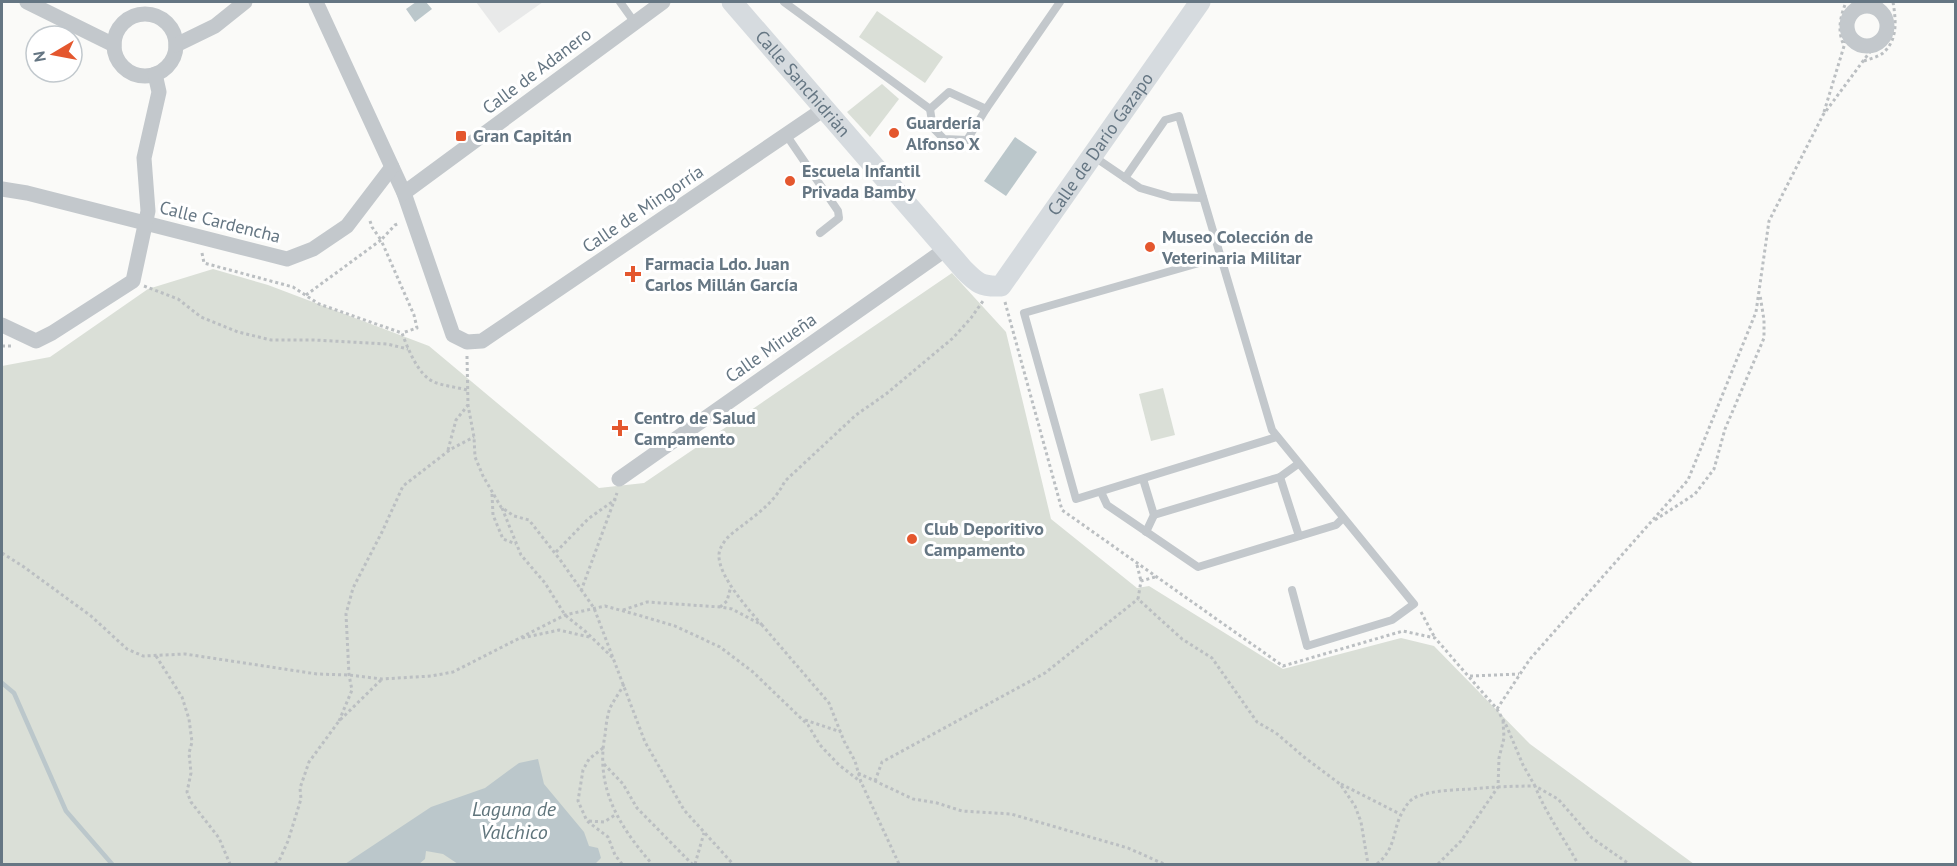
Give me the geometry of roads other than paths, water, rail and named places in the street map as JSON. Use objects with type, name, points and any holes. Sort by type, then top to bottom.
[{"type":"street","points":[[27,2],[114,45]]},
{"type":"street","points":[[176,45],[215,26],[245,2]]},
{"type":"street","points":[[316,2],[404,193]]},
{"type":"street","name":"Calle de Adanero","points":[[404,193],[663,2]]},
{"type":"street","name":"Calle Sanchidrián","points":[[732,2],[977,283],[986,287],[996,286]]},
{"type":"street","name":"Calle de Darío Gazapo","points":[[996,286],[1200,2]]},
{"type":"street","points":[[1867,4],[1879,10],[1887,25],[1886,33],[1881,40],[1875,45],[1867,46],[1846,39],[1846,27],[1851,14],[1867,4]]},
{"type":"street","points":[[146,8],[170,27],[176,45],[170,63],[155,74],[136,74],[120,63],[114,45],[115,36],[126,20],[146,8]]},
{"type":"street","points":[[145,222],[148,211],[144,158],[159,92],[155,74]]},
{"type":"street","name":"Calle de Mingorría","points":[[404,193],[453,335],[474,342],[787,136],[824,109]]},
{"type":"street","name":"Calle Cardencha","points":[[2,189],[145,222],[287,259],[313,249],[347,226],[392,167]]},
{"type":"street","name":"Calle Cardencha","points":[[2,326],[36,341],[133,282],[145,222]]},
{"type":"street","name":"Calle Mirueña","points":[[619,479],[946,249]]},
{"type":"lane","points":[[620,2],[635,22]]},
{"type":"lane","points":[[784,2],[930,109],[933,128],[944,139],[967,140],[1060,2]]},
{"type":"lane","points":[[930,109],[949,92],[986,109]]},
{"type":"lane","points":[[1125,178],[1165,120],[1179,116],[1272,430],[1414,604],[1392,620],[1307,646],[1292,590]]},
{"type":"lane","points":[[787,136],[838,211],[839,218],[820,233]]},
{"type":"lane","points":[[1092,155],[1140,188],[1171,197],[1203,198]]},
{"type":"lane","points":[[1220,257],[1024,313],[1076,500],[1277,437]]},
{"type":"lane","points":[[1154,515],[1280,477],[1298,464]]},
{"type":"lane","points":[[1280,477],[1299,536]]},
{"type":"lane","points":[[1143,479],[1154,515],[1146,532]]},
{"type":"lane","points":[[1101,492],[1107,505],[1198,567],[1336,525],[1343,518]]},
{"type":"water","points":[[416,2],[426,2],[432,9],[415,22],[406,9]]},
{"type":"water","points":[[1015,137],[1037,152],[1006,196],[984,181]]},
{"type":"water","name":"Laguna de Valchico","points":[[538,759],[544,784],[584,832],[589,846],[598,848],[601,858],[595,864],[458,864],[443,854],[426,851],[425,859],[419,864],[345,864],[431,807],[485,788],[519,763]]},
{"type":"waterway","points":[[2,683],[14,693],[66,811],[112,864]]},
{"type":"place","name":"Guardería Alfonso X","points":[[894,133]]},
{"type":"place","name":"Gran Capitán","points":[[461,136]]},
{"type":"place","name":"Escuela Infantil Privada Bamby","points":[[790,181]]},
{"type":"place","name":"Museo Colección de Veterinaria Militar","points":[[1150,247]]},
{"type":"place","name":"Farmacia Ldo. Juan Carlos Millán García","points":[[633,274]]},
{"type":"place","name":"Centro de Salud Campamento","points":[[620,428]]},
{"type":"place","name":"Club Deporitivo Campamento","points":[[912,539]]}]
